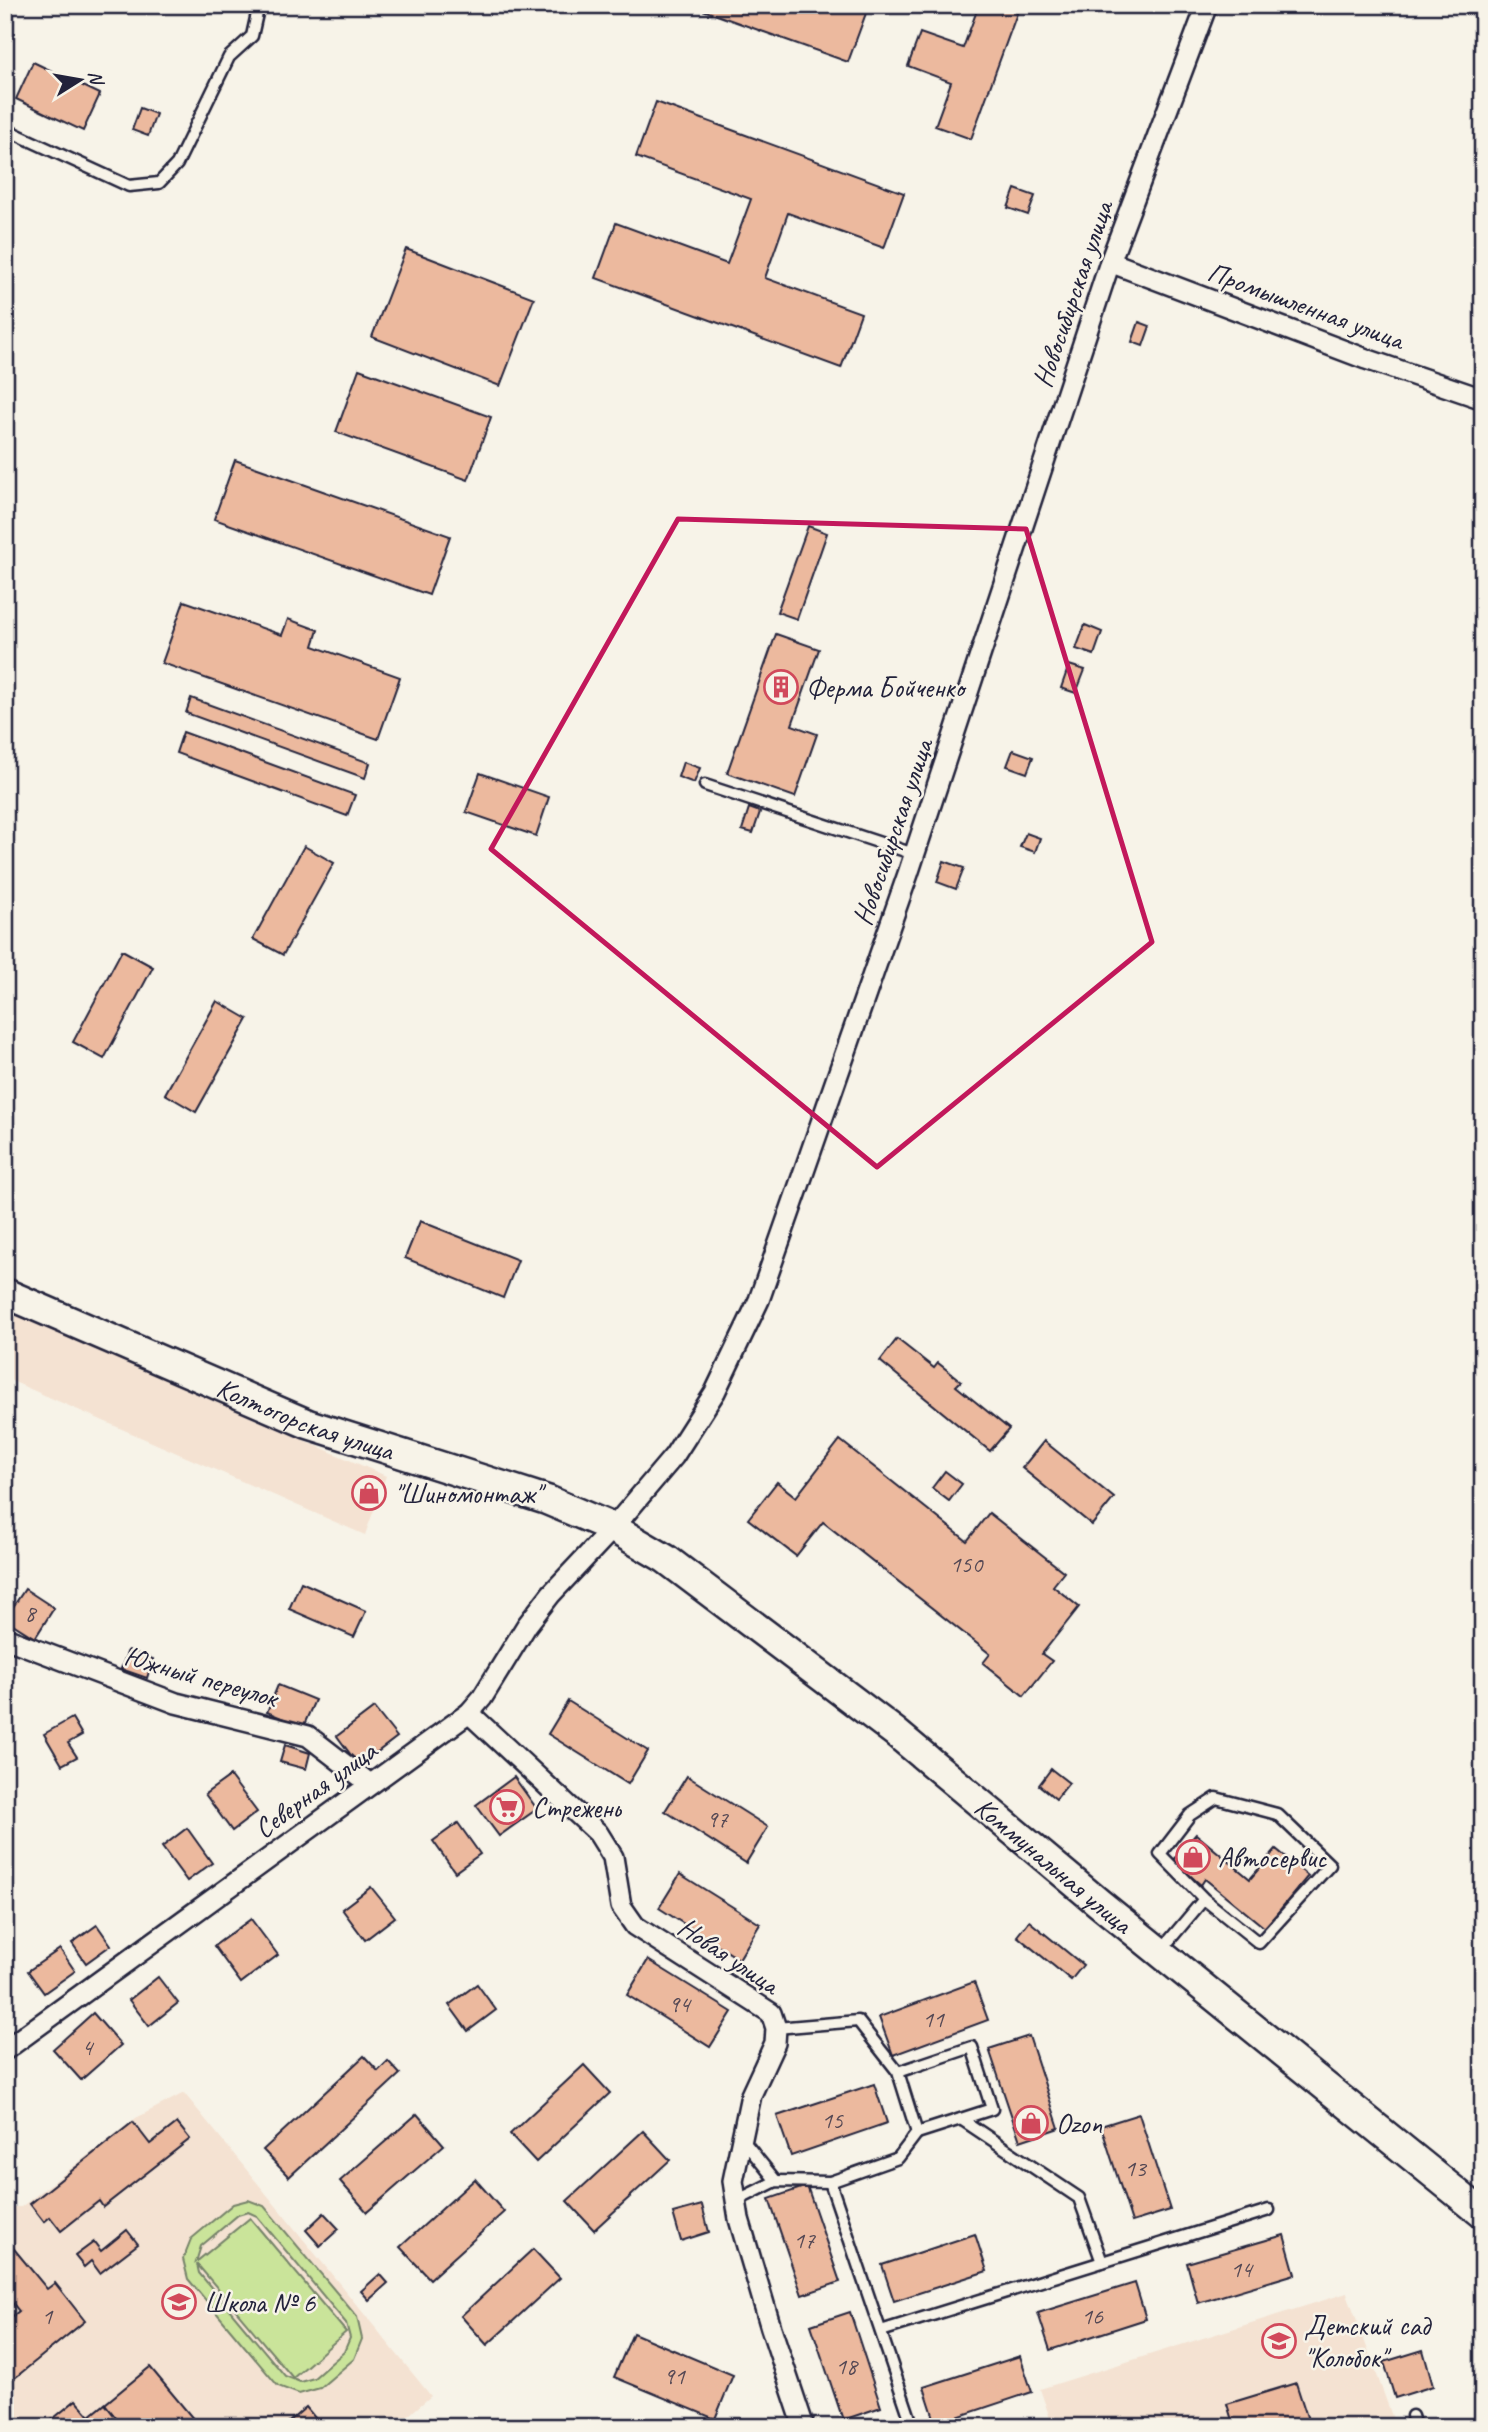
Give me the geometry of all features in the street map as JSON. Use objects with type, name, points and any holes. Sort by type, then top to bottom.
[{"type":"main road","name":"Колтогорская улица","points":[[5,1293],[308,1424],[547,1500],[613,1528]]},
{"type":"main road","name":"Коммунальная улица","points":[[613,1528],[666,1559],[895,1732],[1159,1952],[1483,2214]]},
{"type":"street","name":"Новосибирская улица","points":[[613,1528],[674,1456],[715,1392],[759,1300],[914,854],[1110,262],[1207,5]]},
{"type":"street","name":"Промышленная улица","points":[[1110,262],[1366,359],[1483,399]]},
{"type":"street","name":"Северная улица","points":[[5,2050],[469,1713],[482,1698],[527,1625],[551,1594],[613,1528]]},
{"type":"street","name":"Южный переулок","points":[[5,1638],[176,1703],[308,1735],[370,1784]]},
{"type":"street","name":"Новая улица","points":[[469,1713],[598,1833],[613,1857],[621,1906],[635,1926],[771,2013],[776,2028],[775,2043],[751,2095],[733,2180],[739,2219],[804,2427]]},
{"type":"lane","points":[[5,129],[129,187],[159,183],[177,164],[229,57],[252,36],[258,9],[250,5]]},
{"type":"lane","points":[[705,785],[914,854]]},
{"type":"lane","points":[[1216,1798],[1277,1814],[1330,1865],[1259,1943],[1204,1899],[1160,1854],[1190,1815],[1216,1798]]},
{"type":"lane","points":[[1159,1952],[1204,1899]]},
{"type":"lane","points":[[776,2028],[858,2021],[898,2072],[917,2133]]},
{"type":"lane","points":[[736,2201],[776,2181],[830,2182],[898,2158],[917,2133],[992,2109],[972,2047],[898,2072]]},
{"type":"lane","points":[[961,2119],[1079,2198],[1102,2262]]},
{"type":"lane","points":[[742,2139],[776,2181]]},
{"type":"lane","points":[[830,2182],[913,2427]]},
{"type":"lane","points":[[881,2331],[1269,2210]]},
{"type":"highlighted area","points":[[678,519],[1026,529],[1152,942],[877,1167],[491,849]]},
{"type":"shaded area","points":[[5,1310],[386,1476],[365,1535],[5,1378]]},
{"type":"shaded area","name":"Школа № 6","points":[[184,2093],[431,2396],[395,2427],[5,2427],[5,2207],[21,2207],[136,2118]]},
{"type":"shaded area","name":"Детский сад \"Колобок\"","points":[[1347,2293],[1396,2427],[1053,2427],[1040,2389]]},
{"type":"green space","points":[[248,2200],[264,2206],[357,2317],[362,2339],[354,2359],[320,2388],[299,2394],[278,2386],[188,2279],[183,2259],[191,2239],[233,2204]],"holes":[[[248,2212],[257,2216],[346,2323],[350,2338],[344,2352],[314,2378],[300,2382],[285,2376],[199,2273],[197,2264],[293,2378],[346,2332],[250,2218],[196,2262],[201,2246],[238,2215]]]},
{"type":"building","points":[[698,5],[869,5],[848,62],[697,8]]},
{"type":"building","points":[[979,5],[1020,5],[971,139],[935,126],[951,82],[908,66],[920,33],[963,48]]},
{"type":"building","points":[[33,62],[100,94],[83,131],[16,99]]},
{"type":"building","points":[[656,102],[904,193],[884,248],[788,213],[765,278],[861,313],[841,368],[596,278],[616,223],[727,264],[751,199],[636,157]]},
{"type":"building","points":[[140,108],[156,114],[148,136],[132,130]]},
{"type":"building","points":[[1015,189],[1035,196],[1028,215],[1008,208]]},
{"type":"building","points":[[406,249],[534,298],[500,386],[372,337]]},
{"type":"building","points":[[1139,322],[1150,326],[1143,346],[1132,342]]},
{"type":"building","points":[[359,369],[491,417],[468,480],[336,432]]},
{"type":"building","points":[[235,460],[450,536],[429,595],[214,519]]},
{"type":"building","points":[[808,526],[827,533],[797,619],[777,612]]},
{"type":"building","points":[[184,601],[282,635],[288,619],[318,630],[313,646],[400,677],[378,739],[162,663]]},
{"type":"building","points":[[1085,625],[1102,632],[1094,655],[1076,649]]},
{"type":"building","name":"Ферма Бойченко","points":[[776,634],[819,649],[792,725],[817,734],[795,797],[727,773]]},
{"type":"building","points":[[1069,665],[1085,670],[1076,693],[1061,688]]},
{"type":"building","points":[[191,698],[370,763],[365,778],[186,713]]},
{"type":"building","points":[[183,732],[355,795],[347,816],[176,753]]},
{"type":"building","points":[[1013,750],[1033,757],[1027,773],[1007,766]]},
{"type":"building","points":[[683,762],[700,768],[694,783],[678,777]]},
{"type":"building","points":[[480,773],[549,797],[536,836],[466,812]]},
{"type":"building","points":[[749,808],[760,812],[753,833],[742,830]]},
{"type":"building","points":[[1026,833],[1040,838],[1035,852],[1020,847]]},
{"type":"building","points":[[304,846],[334,863],[283,955],[253,939]]},
{"type":"building","points":[[944,861],[964,868],[956,889],[937,882]]},
{"type":"building","points":[[122,950],[153,967],[104,1059],[73,1042]]},
{"type":"building","points":[[217,1001],[248,1019],[196,1112],[165,1094]]},
{"type":"building","points":[[420,1221],[518,1260],[503,1298],[405,1258]]},
{"type":"building","points":[[897,1339],[934,1368],[938,1363],[961,1381],[956,1386],[1009,1429],[990,1451],[880,1361]]},
{"type":"building","points":[[840,1440],[967,1541],[989,1513],[1064,1572],[1053,1586],[1079,1607],[1042,1654],[1052,1661],[1024,1696],[983,1663],[990,1654],[823,1522],[796,1556],[748,1519],[777,1482],[796,1497]]},
{"type":"building","points":[[1044,1441],[1114,1498],[1092,1525],[1022,1468]]},
{"type":"building","points":[[945,1471],[962,1484],[949,1501],[932,1488]]},
{"type":"building","points":[[301,1582],[366,1611],[354,1637],[289,1609]]},
{"type":"building","points":[[25,1589],[54,1608],[35,1638],[5,1619]]},
{"type":"building","points":[[128,1650],[153,1659],[147,1678],[121,1669]]},
{"type":"building","points":[[278,1685],[315,1700],[303,1727],[267,1712]]},
{"type":"building","points":[[568,1701],[648,1751],[628,1784],[548,1734]]},
{"type":"building","points":[[374,1708],[397,1737],[359,1766],[337,1736]]},
{"type":"building","points":[[72,1718],[82,1735],[68,1743],[77,1757],[62,1765],[44,1734]]},
{"type":"building","points":[[285,1745],[310,1753],[306,1769],[280,1762]]},
{"type":"building","points":[[1051,1769],[1069,1783],[1056,1799],[1039,1785]]},
{"type":"building","points":[[230,1776],[257,1812],[232,1831],[205,1794]]},
{"type":"building","points":[[687,1776],[768,1827],[746,1863],[665,1811]]},
{"type":"building","name":"Стрежень","points":[[514,1777],[537,1809],[499,1836],[476,1805]]},
{"type":"building","points":[[458,1823],[480,1854],[455,1872],[433,1841]]},
{"type":"building","points":[[187,1828],[212,1863],[187,1881],[162,1847]]},
{"type":"building","points":[[1196,1834],[1250,1879],[1276,1849],[1308,1876],[1265,1928],[1205,1879],[1201,1885],[1173,1861]]},
{"type":"building","points":[[680,1874],[760,1924],[739,1959],[659,1908]]},
{"type":"building","points":[[371,1887],[395,1917],[365,1940],[342,1909]]},
{"type":"building","points":[[251,1919],[278,1955],[241,1983],[214,1946]]},
{"type":"building","points":[[1029,1921],[1083,1965],[1071,1980],[1017,1936]]},
{"type":"building","points":[[97,1925],[111,1945],[86,1963],[72,1943]]},
{"type":"building","points":[[60,1949],[75,1971],[44,1993],[28,1971]]},
{"type":"building","points":[[648,1960],[732,2012],[710,2047],[627,1995]]},
{"type":"building","points":[[158,1977],[178,2003],[149,2026],[129,2000]]},
{"type":"building","points":[[974,1982],[988,2020],[893,2055],[879,2017]]},
{"type":"building","points":[[477,1984],[496,2010],[468,2031],[449,2005]]},
{"type":"building","points":[[5,2007],[12,2017],[5,2021]]},
{"type":"building","points":[[93,2013],[121,2045],[81,2080],[53,2049]]},
{"type":"building","points":[[1029,2036],[1059,2128],[1020,2141],[989,2049]]},
{"type":"building","points":[[364,2056],[378,2071],[388,2061],[400,2074],[289,2177],[263,2150]]},
{"type":"building","points":[[584,2065],[610,2093],[536,2162],[510,2134]]},
{"type":"building","points":[[874,2084],[887,2123],[791,2156],[777,2116]]},
{"type":"building","points":[[417,2114],[444,2145],[367,2212],[340,2181]]},
{"type":"building","points":[[1139,2114],[1170,2210],[1132,2222],[1101,2126]]},
{"type":"building","points":[[133,2122],[150,2144],[177,2123],[190,2139],[103,2207],[99,2201],[61,2231],[50,2217],[44,2222],[30,2204]]},
{"type":"building","points":[[643,2131],[670,2160],[594,2230],[567,2201]]},
{"type":"building","points":[[475,2179],[504,2212],[430,2279],[400,2247]]},
{"type":"building","points":[[807,2186],[840,2282],[802,2295],[769,2199]]},
{"type":"building","points":[[702,2205],[709,2232],[681,2241],[673,2213]]},
{"type":"building","points":[[324,2213],[339,2229],[320,2246],[306,2230]]},
{"type":"building","points":[[127,2230],[138,2244],[100,2273],[91,2261],[84,2267],[75,2256],[94,2242],[101,2251]]},
{"type":"building","points":[[975,2234],[987,2271],[894,2301],[882,2265]]},
{"type":"building","points":[[1284,2235],[1295,2274],[1198,2303],[1187,2263]]},
{"type":"building","points":[[5,2238],[47,2289],[55,2283],[85,2321],[5,2386],[5,2322],[19,2311],[5,2294]]},
{"type":"building","points":[[533,2249],[560,2278],[487,2345],[461,2316]]},
{"type":"building","points":[[380,2274],[388,2283],[369,2300],[361,2291]]},
{"type":"building","points":[[1135,2283],[1146,2319],[1050,2350],[1038,2313]]},
{"type":"building","points":[[850,2312],[881,2407],[843,2420],[811,2325]]},
{"type":"building","points":[[633,2333],[733,2375],[715,2419],[614,2377]]},
{"type":"building","points":[[1423,2350],[1433,2386],[1395,2398],[1384,2362]]},
{"type":"building","points":[[1020,2356],[1032,2392],[936,2424],[924,2387]]},
{"type":"building","points":[[150,2367],[200,2427],[123,2427],[105,2404]]},
{"type":"building","name":"Детский сад \"Колобок\"","points":[[1296,2383],[1308,2420],[1288,2427],[1234,2427],[1227,2404]]},
{"type":"building","points":[[76,2400],[90,2416],[105,2404],[123,2427],[43,2427]]},
{"type":"building","points":[[306,2407],[321,2425],[283,2427]]},
{"type":"place","name":"Ферма Бойченко","points":[[781,687]]},
{"type":"place","name":"\"Шиномонтаж\"","points":[[369,1493]]},
{"type":"place","name":"Стрежень","points":[[507,1807]]},
{"type":"place","name":"Автосервис","points":[[1193,1857]]},
{"type":"place","name":"Ozon","points":[[1031,2123]]},
{"type":"place","name":"Школа № 6","points":[[179,2302]]},
{"type":"place","name":"Детский сад \"Колобок\"","points":[[1279,2341]]}]
